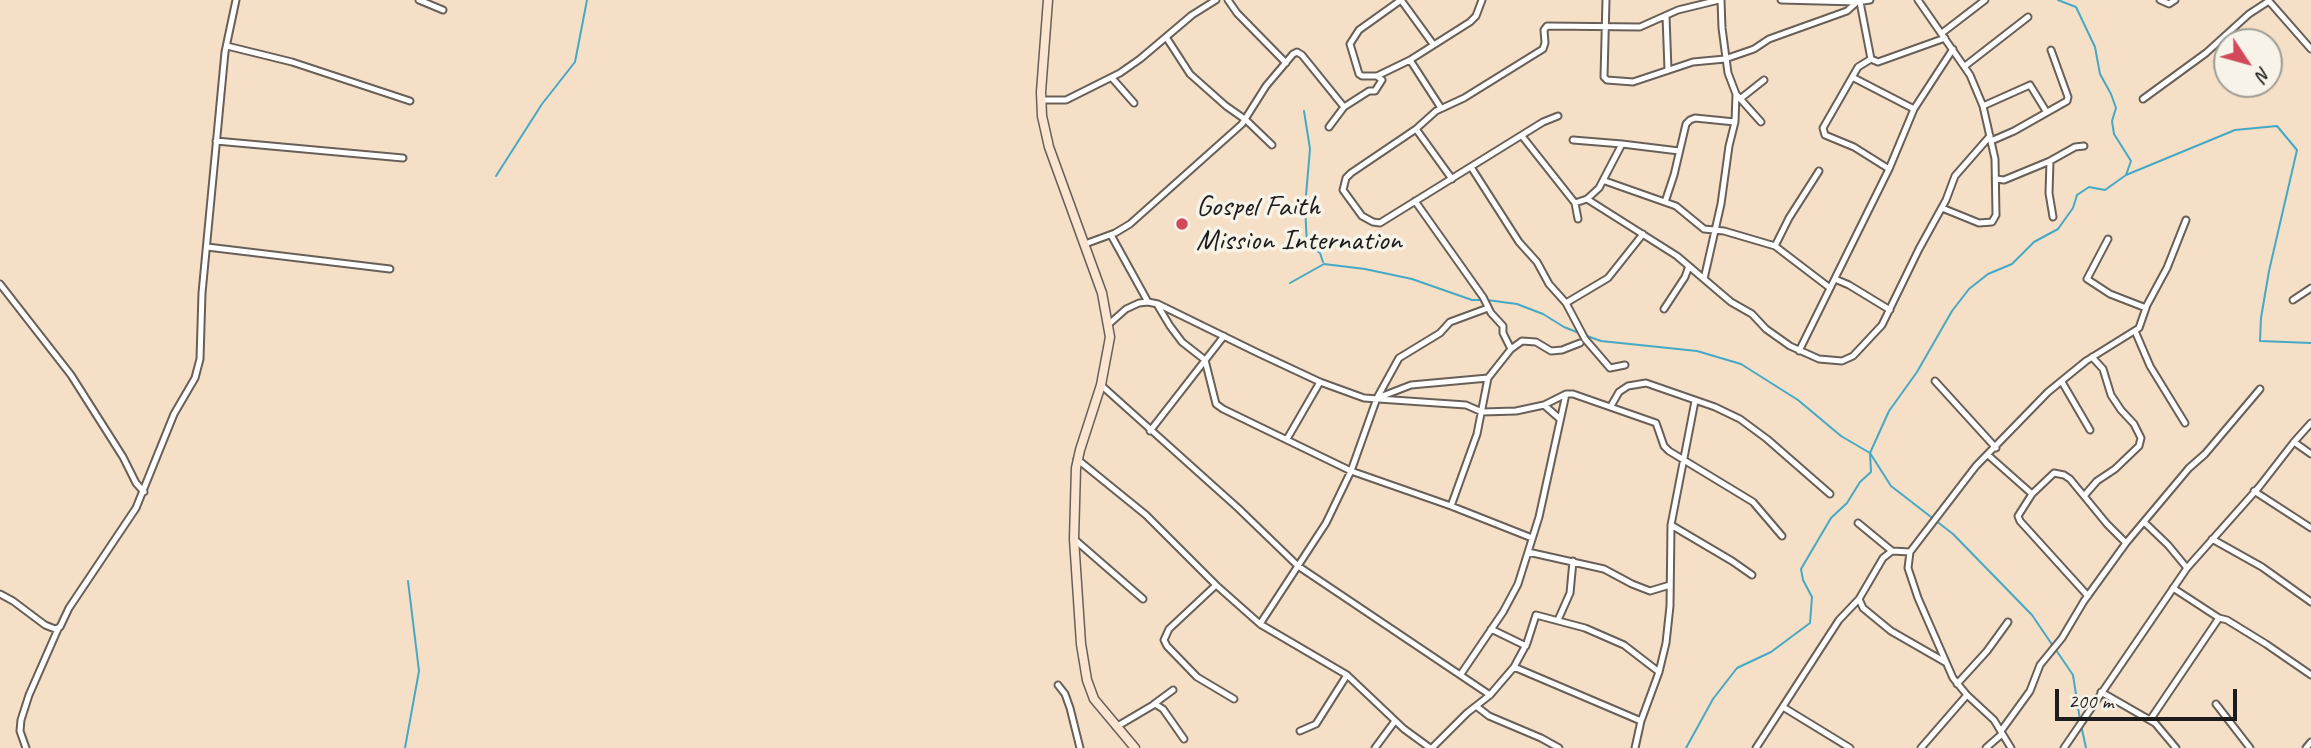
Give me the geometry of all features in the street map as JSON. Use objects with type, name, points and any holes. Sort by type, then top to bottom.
[{"type":"main road","points":[[1048,0],[1042,116],[1049,147],[1102,293],[1109,324],[1109,349],[1101,385],[1077,459],[1074,492],[1074,539],[1081,643],[1087,680],[1094,699],[1135,748]]},
{"type":"street","points":[[26,748],[20,731],[21,720],[58,629],[77,596],[124,528],[144,492],[174,414],[199,368],[216,141],[227,46],[236,0]]},
{"type":"street","points":[[419,0],[443,10]]},
{"type":"street","points":[[1042,100],[1066,100],[1112,78],[1140,59],[1192,15],[1216,0]]},
{"type":"street","points":[[1228,0],[1237,13],[1286,62]]},
{"type":"street","points":[[1433,44],[1401,0],[1359,30],[1350,44],[1360,76],[1377,76],[1410,60],[1470,22],[1476,16],[1482,0]]},
{"type":"street","points":[[1606,0],[1605,79],[1640,81],[1703,60],[1725,59],[1754,49],[1769,38],[1847,11],[1858,2]]},
{"type":"street","points":[[1558,116],[1545,121],[1380,223],[1362,216],[1343,190],[1345,181],[1358,167],[1416,129],[1441,108],[1464,98],[1543,49],[1544,30],[1547,26],[1640,27],[1689,6],[1720,0],[1725,59],[1738,96],[1761,122]]},
{"type":"street","points":[[1781,0],[1870,0]]},
{"type":"street","points":[[1918,0],[1965,66],[1983,106],[1996,179],[1996,215],[1992,222],[1979,223],[1942,208]]},
{"type":"street","points":[[1871,59],[1878,62],[1944,35],[1985,0]]},
{"type":"street","points":[[2160,0],[2169,4],[2175,0]]},
{"type":"street","points":[[2143,99],[2206,52],[2268,0],[2311,48]]},
{"type":"street","points":[[1858,2],[1871,59]]},
{"type":"street","points":[[1666,16],[1668,70]]},
{"type":"street","points":[[1965,66],[2028,17]]},
{"type":"street","points":[[1166,37],[1190,74],[1272,145]]},
{"type":"street","points":[[227,46],[292,62],[410,101]]},
{"type":"street","points":[[1799,351],[1889,169],[1914,108],[1953,49]]},
{"type":"street","points":[[1587,199],[1689,266],[1731,302],[1752,314],[1772,334],[1799,351],[1819,359],[1848,360],[1882,325],[1958,171],[1991,139],[2014,131],[2046,111],[2064,104],[2068,97],[2051,50]]},
{"type":"street","points":[[1085,244],[1111,235],[1144,213],[1246,120],[1262,93],[1293,54],[1297,52],[1303,55],[1344,107]]},
{"type":"street","points":[[1871,59],[1858,67],[1823,132],[1889,169]]},
{"type":"street","points":[[1410,60],[1441,108]]},
{"type":"street","points":[[1329,127],[1344,107],[1369,91],[1374,91],[1382,80],[1377,76]]},
{"type":"street","points":[[1112,78],[1134,103]]},
{"type":"street","points":[[1854,78],[1914,108]]},
{"type":"street","points":[[1738,96],[1765,80]]},
{"type":"street","points":[[1983,106],[2030,85],[2046,111]]},
{"type":"street","points":[[1704,279],[1721,204],[1728,146],[1735,122],[1738,96]]},
{"type":"street","points":[[1665,202],[1686,124],[1690,120],[1709,119],[1735,122]]},
{"type":"street","points":[[1416,129],[1452,179]]},
{"type":"street","points":[[1522,136],[1576,203],[1578,219]]},
{"type":"street","points":[[1573,140],[1679,151]]},
{"type":"street","points":[[216,141],[403,158]]},
{"type":"street","points":[[1576,203],[1587,199],[1605,181],[1622,144]]},
{"type":"street","points":[[1996,179],[2004,180],[2050,161],[2075,147],[2084,146]]},
{"type":"street","points":[[2050,161],[2049,193],[2053,217]]},
{"type":"street","points":[[1471,167],[1516,237],[1566,303],[1585,339],[1608,366],[1613,369],[1625,365]]},
{"type":"street","points":[[1775,246],[1819,171]]},
{"type":"street","points":[[1605,181],[1676,206],[1704,229],[1729,232],[1775,246],[1830,289]]},
{"type":"street","points":[[1415,201],[1491,313],[1503,326],[1503,333],[1511,349]]},
{"type":"street","points":[[2011,748],[1987,713],[1957,684],[1945,663],[1918,598],[1909,568],[1910,552],[1976,466],[2048,392],[2092,357],[2135,331],[2167,268],[2186,220]]},
{"type":"street","points":[[1566,303],[1608,278],[1643,234]]},
{"type":"street","points":[[1111,235],[1148,302]]},
{"type":"street","points":[[2108,239],[2087,279],[2110,294],[2146,309]]},
{"type":"street","points":[[207,247],[390,269]]},
{"type":"street","points":[[1664,309],[1689,266]]},
{"type":"street","points":[[1835,279],[1890,310]]},
{"type":"street","points":[[0,284],[71,375],[144,492]]},
{"type":"street","points":[[2293,300],[2311,288]]},
{"type":"street","points":[[1109,324],[1126,309],[1148,302],[1157,304],[1320,382],[1364,398],[1466,405],[1482,412],[1516,411],[1544,405],[1566,394],[1573,394],[1656,423],[1664,446],[1682,460],[1753,502],[1782,536]]},
{"type":"street","points":[[1157,304],[1182,342],[1205,360],[1216,404],[1351,471],[1532,538]]},
{"type":"street","points":[[1260,624],[1326,523],[1351,471],[1377,398],[1399,358],[1440,333],[1450,322],[1488,308]]},
{"type":"street","points":[[2135,331],[2150,366],[2185,423]]},
{"type":"street","points":[[1150,431],[1224,336]]},
{"type":"street","points":[[1451,506],[1472,452],[1488,378],[1511,349],[1522,341],[1536,342],[1551,351],[1580,343]]},
{"type":"street","points":[[2084,496],[2141,442],[2134,425],[2111,395],[2103,369],[2092,357]]},
{"type":"street","points":[[1377,398],[1411,385],[1488,378]]},
{"type":"street","points":[[1935,381],[1996,447]]},
{"type":"street","points":[[1287,439],[1320,382]]},
{"type":"street","points":[[2062,382],[2090,430]]},
{"type":"street","points":[[1611,406],[1619,392],[1637,384],[1655,385],[1715,407],[1740,419],[1767,439],[1830,494]]},
{"type":"street","points":[[1101,385],[1238,508],[1298,566],[1490,695]]},
{"type":"street","points":[[1986,748],[2030,691],[2040,665],[2062,638],[2126,543],[2260,389]]},
{"type":"street","points":[[1461,674],[1514,593],[1539,517],[1566,394]]},
{"type":"street","points":[[1636,748],[1640,721],[1660,672],[1667,631],[1671,584],[1671,525],[1695,401]]},
{"type":"street","points":[[1544,405],[1560,419]]},
{"type":"street","points":[[2064,748],[2131,653],[2186,568],[2311,423]]},
{"type":"street","points":[[2294,442],[2311,454]]},
{"type":"street","points":[[1988,455],[2032,494]]},
{"type":"street","points":[[1077,459],[1146,515],[1216,585],[1260,624],[1347,675],[1395,721],[1431,748],[1490,695],[1514,667],[1526,646],[1536,615],[1586,628],[1624,645],[1660,672]]},
{"type":"street","points":[[2088,596],[2020,522],[2018,516],[2032,494],[2054,473],[2064,475],[2126,543]]},
{"type":"street","points":[[2254,491],[2311,528]]},
{"type":"street","points":[[2144,522],[2168,545],[2186,568]]},
{"type":"street","points":[[1858,523],[1892,551],[1910,552]]},
{"type":"street","points":[[1671,525],[1752,575]]},
{"type":"street","points":[[1074,539],[1143,599]]},
{"type":"street","points":[[2212,539],[2262,567],[2311,603]]},
{"type":"street","points":[[1756,748],[1839,620],[1859,599],[1882,558],[1892,551]]},
{"type":"street","points":[[1528,552],[1604,569],[1650,591],[1671,584]]},
{"type":"street","points":[[1558,620],[1570,593],[1573,562]]},
{"type":"street","points":[[1216,585],[1170,629],[1164,640],[1196,677],[1234,699]]},
{"type":"street","points":[[2172,588],[2311,674]]},
{"type":"street","points":[[0,594],[41,623],[58,629]]},
{"type":"street","points":[[1859,599],[1863,608],[1891,631],[1945,663]]},
{"type":"street","points":[[2150,720],[2219,618]]},
{"type":"street","points":[[1957,684],[1987,652],[2008,622]]},
{"type":"street","points":[[1491,629],[1526,646]]},
{"type":"street","points":[[1514,667],[1640,721]]},
{"type":"street","points":[[1300,731],[1316,724],[1347,675]]},
{"type":"street","points":[[1058,685],[1070,708],[1080,748]]},
{"type":"street","points":[[1116,727],[1173,690]]},
{"type":"street","points":[[2101,692],[2150,720],[2164,731],[2176,748]]},
{"type":"street","points":[[1922,748],[1967,695]]},
{"type":"street","points":[[2216,704],[2250,748]]},
{"type":"street","points":[[1151,705],[1160,705],[1184,739]]},
{"type":"street","points":[[1476,706],[1489,716],[1559,748]]},
{"type":"street","points":[[1783,707],[1850,748]]},
{"type":"street","points":[[1375,748],[1395,721]]},
{"type":"street","points":[[2306,748],[2311,742]]},
{"type":"waterway","points":[[496,176],[542,104],[575,62],[587,0]]},
{"type":"waterway","points":[[1686,748],[1713,699],[1737,668],[1771,652],[1810,623],[1812,597],[1803,580],[1801,569],[1831,518],[1847,503],[1860,482],[1871,472],[1870,453],[1889,411],[1917,372],[1952,311],[1969,289],[1988,274],[2012,264],[2034,242],[2058,229],[2073,208],[2077,195],[2089,187],[2105,190],[2126,175],[2131,161],[2114,134],[2112,121],[2116,108],[2100,74],[2095,47],[2076,7],[2058,0]]},
{"type":"waterway","points":[[1304,111],[1310,149],[1305,207],[1307,244],[1320,253],[1323,262]]},
{"type":"waterway","points":[[2126,175],[2235,130],[2277,126],[2297,150],[2269,271],[2260,341],[2311,343]]},
{"type":"waterway","points":[[1290,283],[1324,264],[1412,279],[1472,300],[1481,300]]},
{"type":"waterway","points":[[1487,300],[1517,304],[1579,333]]},
{"type":"waterway","points":[[1587,336],[1601,341],[1697,351],[1741,364],[1798,400],[1841,436],[1870,453],[1891,486],[1953,534],[2032,615],[2053,646]]},
{"type":"waterway","points":[[405,748],[419,671],[408,581]]},
{"type":"waterway","points":[[2056,650],[2073,675],[2080,720]]},
{"type":"waterway","points":[[2081,725],[2086,748]]},
{"type":"place","name":"Gospel Faith Mission Internation","points":[[1182,224]]}]
